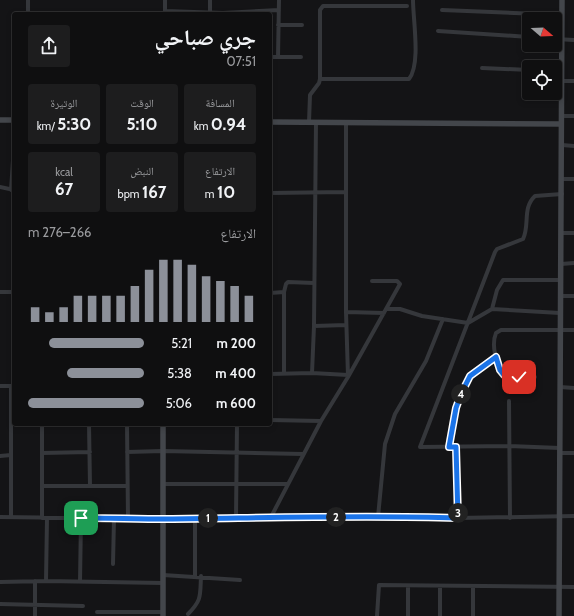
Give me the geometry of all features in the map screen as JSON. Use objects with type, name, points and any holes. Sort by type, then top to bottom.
[{"type":"street","points":[[28,0],[28,12]]},
{"type":"street","points":[[165,0],[165,12]]},
{"type":"street","points":[[210,0],[210,12]]},
{"type":"street","points":[[278,57],[279,0]]},
{"type":"street","points":[[320,80],[409,79],[414,72],[415,54],[413,0]]},
{"type":"street","points":[[562,0],[562,12]]},
{"type":"street","points":[[309,122],[310,95],[320,83],[320,10],[323,6],[407,6]]},
{"type":"street","points":[[233,12],[279,10]]},
{"type":"street","points":[[442,10],[522,13]]},
{"type":"street","points":[[278,25],[302,25]]},
{"type":"street","points":[[438,31],[522,37]]},
{"type":"street","points":[[562,39],[574,40]]},
{"type":"street","points":[[272,57],[301,57]]},
{"type":"street","points":[[482,68],[522,70]]},
{"type":"street","points":[[562,81],[574,81]]},
{"type":"street","points":[[559,616],[562,100]]},
{"type":"street","points":[[562,116],[574,116]]},
{"type":"street","points":[[0,120],[12,120]]},
{"type":"street","points":[[272,122],[562,124]]},
{"type":"street","points":[[312,373],[314,326],[316,122]]},
{"type":"street","points":[[346,122],[346,325],[348,376]]},
{"type":"street","points":[[562,145],[574,146]]},
{"type":"street","points":[[562,179],[574,179]]},
{"type":"street","points":[[0,187],[12,190]]},
{"type":"street","points":[[272,193],[346,192]]},
{"type":"street","points":[[562,194],[537,195],[530,200],[524,238],[497,249],[495,252],[420,447],[509,446],[560,450],[574,453]]},
{"type":"street","points":[[561,233],[574,234]]},
{"type":"street","points":[[561,264],[574,263]]},
{"type":"street","points":[[271,517],[287,484],[321,422],[400,282],[394,280],[372,280]]},
{"type":"street","points":[[492,309],[497,290],[503,280],[561,280]]},
{"type":"street","points":[[284,374],[284,292],[287,283],[314,283]]},
{"type":"street","points":[[0,292],[12,292]]},
{"type":"street","points":[[272,293],[284,292]]},
{"type":"street","points":[[560,296],[574,296]]},
{"type":"street","points":[[346,312],[400,309],[422,316],[468,323],[492,309],[560,313]]},
{"type":"street","points":[[378,517],[385,444],[395,414],[426,362],[443,319]]},
{"type":"street","points":[[314,326],[346,325]]},
{"type":"street","points":[[535,377],[504,375],[500,370],[496,357],[494,339],[496,333],[501,330],[574,330]]},
{"type":"street","points":[[449,447],[456,408],[470,376],[496,357]]},
{"type":"street","points":[[272,374],[312,373],[348,376]]},
{"type":"street","points":[[0,386],[12,386]]},
{"type":"street","points":[[560,387],[574,388]]},
{"type":"street","points":[[509,401],[510,518]]},
{"type":"street","points":[[11,517],[12,420]]},
{"type":"street","points":[[272,420],[321,422]]},
{"type":"street","points":[[42,426],[42,486],[45,518],[46,581]]},
{"type":"street","points":[[90,426],[90,486]]},
{"type":"street","points":[[127,426],[128,518]]},
{"type":"street","points":[[97,612],[163,614],[163,426]]},
{"type":"street","points":[[236,518],[237,426]]},
{"type":"street","points":[[456,447],[458,518]]},
{"type":"street","points":[[127,452],[163,451],[304,454]]},
{"type":"street","points":[[42,452],[90,452]]},
{"type":"street","points":[[0,456],[11,455]]},
{"type":"street","points":[[163,484],[287,484]]},
{"type":"street","points":[[42,486],[127,486]]},
{"type":"street","points":[[0,517],[195,519],[397,516],[510,518],[574,516]]},
{"type":"street","points":[[80,582],[81,518]]},
{"type":"street","points":[[113,564],[114,518]]},
{"type":"street","points":[[195,519],[195,576]]},
{"type":"street","points":[[163,575],[201,576],[240,580]]},
{"type":"street","points":[[188,614],[199,601],[201,576]]},
{"type":"street","points":[[35,581],[35,616]]},
{"type":"street","points":[[0,582],[46,581],[163,583]]},
{"type":"street","points":[[377,616],[379,585],[574,588]]},
{"type":"street","points":[[408,586],[408,616]]},
{"type":"street","points":[[440,586],[440,616]]},
{"type":"street","points":[[473,586],[473,616]]},
{"type":"street","points":[[0,604],[83,606]]},
{"type":"route","points":[[81,518],[163,519],[397,516],[458,518],[456,447],[449,447],[456,408],[461,394],[470,376],[496,357],[500,370],[504,375],[519,377]]}]
